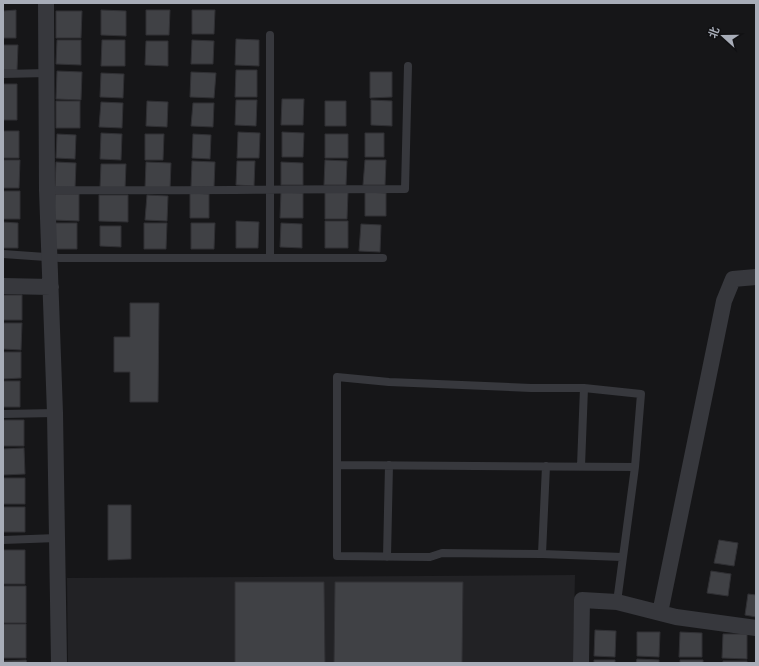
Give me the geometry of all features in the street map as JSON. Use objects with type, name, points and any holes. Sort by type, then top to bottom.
[{"type":"street","points":[[46,3],[47,190],[55,413],[59,663]]},
{"type":"street","points":[[660,613],[724,301],[733,279],[756,277]]},
{"type":"street","points":[[3,286],[51,287]]},
{"type":"street","points":[[581,663],[582,600],[617,602],[660,613],[756,628]]},
{"type":"lane","points":[[270,34],[270,258]]},
{"type":"lane","points":[[47,190],[179,191],[405,189],[408,66]]},
{"type":"lane","points":[[3,74],[47,73]]},
{"type":"lane","points":[[3,254],[68,258],[383,258]]},
{"type":"lane","points":[[617,602],[635,467],[641,394],[584,388],[507,387],[389,382],[336,377],[337,556],[430,558],[442,553],[542,554],[622,557]]},
{"type":"lane","points":[[581,466],[584,388]]},
{"type":"lane","points":[[3,414],[55,413]]},
{"type":"lane","points":[[337,465],[635,467]]},
{"type":"lane","points":[[387,556],[389,465]]},
{"type":"lane","points":[[542,554],[546,466]]},
{"type":"lane","points":[[3,540],[57,538]]},
{"type":"shaded area","points":[[575,575],[573,663],[68,663],[67,578]]},
{"type":"building","points":[[16,10],[16,38],[3,38],[3,11]]},
{"type":"building","points":[[101,10],[126,11],[126,36],[101,35]]},
{"type":"building","points":[[146,10],[170,10],[169,35],[146,35]]},
{"type":"building","points":[[192,10],[215,10],[214,34],[192,34]]},
{"type":"building","points":[[56,11],[82,11],[81,38],[56,38]]},
{"type":"building","points":[[236,39],[259,40],[259,66],[235,65]]},
{"type":"building","points":[[57,40],[81,40],[81,65],[56,64]]},
{"type":"building","points":[[102,40],[125,40],[125,66],[101,66]]},
{"type":"building","points":[[192,40],[214,41],[213,64],[191,64]]},
{"type":"building","points":[[146,41],[168,41],[168,66],[145,65]]},
{"type":"building","points":[[3,45],[18,45],[17,70],[3,70]]},
{"type":"building","points":[[236,70],[257,70],[257,97],[235,97]]},
{"type":"building","points":[[57,71],[82,72],[81,100],[56,99]]},
{"type":"building","points":[[191,72],[216,73],[214,98],[190,97]]},
{"type":"building","points":[[370,72],[392,72],[392,97],[370,98]]},
{"type":"building","points":[[101,73],[124,74],[123,98],[100,97]]},
{"type":"building","points":[[3,84],[17,84],[17,120],[3,120]]},
{"type":"building","points":[[282,99],[304,99],[303,125],[281,125]]},
{"type":"building","points":[[236,100],[257,100],[256,126],[235,125]]},
{"type":"building","points":[[371,100],[392,101],[392,126],[371,125]]},
{"type":"building","points":[[56,101],[80,101],[80,128],[56,128]]},
{"type":"building","points":[[147,101],[168,102],[167,127],[146,126]]},
{"type":"building","points":[[325,101],[346,101],[346,126],[325,126]]},
{"type":"building","points":[[101,102],[123,103],[122,128],[99,127]]},
{"type":"building","points":[[193,103],[214,103],[213,127],[191,126]]},
{"type":"building","points":[[3,131],[19,131],[19,158],[3,158]]},
{"type":"building","points":[[238,132],[260,133],[259,158],[237,158]]},
{"type":"building","points":[[282,132],[304,133],[303,157],[282,157]]},
{"type":"building","points":[[101,133],[122,134],[121,160],[100,159]]},
{"type":"building","points":[[365,133],[384,133],[384,157],[365,157]]},
{"type":"building","points":[[57,134],[76,135],[75,159],[56,158]]},
{"type":"building","points":[[145,134],[164,134],[163,160],[145,160]]},
{"type":"building","points":[[193,134],[211,135],[210,159],[192,158]]},
{"type":"building","points":[[325,134],[348,134],[348,158],[325,158]]},
{"type":"building","points":[[3,160],[20,160],[19,188],[3,188]]},
{"type":"building","points":[[325,160],[347,161],[346,185],[324,185]]},
{"type":"building","points":[[365,160],[386,160],[385,185],[363,185]]},
{"type":"building","points":[[192,161],[215,162],[214,187],[191,187]]},
{"type":"building","points":[[237,161],[255,161],[254,186],[236,185]]},
{"type":"building","points":[[56,162],[76,163],[75,188],[55,188]]},
{"type":"building","points":[[146,162],[171,163],[170,189],[145,188]]},
{"type":"building","points":[[281,162],[303,163],[303,185],[281,185]]},
{"type":"building","points":[[101,164],[126,164],[125,189],[100,188]]},
{"type":"building","points":[[3,191],[20,191],[20,219],[3,219]]},
{"type":"building","points":[[281,192],[303,193],[303,218],[280,218]]},
{"type":"building","points":[[325,192],[348,192],[347,219],[325,219]]},
{"type":"building","points":[[365,192],[386,193],[386,216],[365,216]]},
{"type":"building","points":[[190,193],[209,194],[209,218],[190,218]]},
{"type":"building","points":[[55,194],[79,194],[79,221],[54,220]]},
{"type":"building","points":[[99,195],[128,195],[128,222],[99,221]]},
{"type":"building","points":[[147,195],[168,196],[167,221],[145,220]]},
{"type":"building","points":[[236,221],[259,222],[258,248],[236,248]]},
{"type":"building","points":[[325,221],[348,221],[348,248],[325,248]]},
{"type":"building","points":[[3,222],[18,223],[18,248],[3,248]]},
{"type":"building","points":[[55,223],[77,223],[77,249],[55,249]]},
{"type":"building","points":[[144,223],[167,223],[166,249],[144,249]]},
{"type":"building","points":[[191,223],[215,223],[214,249],[191,249]]},
{"type":"building","points":[[281,223],[302,224],[302,248],[280,247]]},
{"type":"building","points":[[361,224],[381,225],[380,252],[359,251]]},
{"type":"building","points":[[100,226],[121,226],[121,247],[100,246]]},
{"type":"building","points":[[3,295],[22,295],[22,320],[3,320]]},
{"type":"building","points":[[130,303],[159,303],[158,402],[130,402],[130,372],[114,372],[114,337],[130,337]]},
{"type":"building","points":[[3,323],[22,323],[21,350],[3,349]]},
{"type":"building","points":[[3,352],[21,352],[21,378],[3,379]]},
{"type":"building","points":[[3,381],[20,381],[20,407],[3,407]]},
{"type":"building","points":[[3,420],[24,420],[24,446],[3,446]]},
{"type":"building","points":[[24,448],[25,474],[3,475],[3,449]]},
{"type":"building","points":[[3,478],[25,478],[25,504],[3,504]]},
{"type":"building","points":[[108,505],[131,505],[131,559],[108,560]]},
{"type":"building","points":[[3,507],[25,507],[25,532],[3,532]]},
{"type":"building","points":[[719,540],[738,543],[734,566],[714,563]]},
{"type":"building","points":[[3,550],[25,550],[25,584],[3,584]]},
{"type":"building","points":[[711,571],[731,574],[728,596],[707,593]]},
{"type":"building","points":[[235,582],[324,582],[325,663],[235,663]]},
{"type":"building","points":[[335,582],[463,582],[462,663],[334,663]]},
{"type":"building","points":[[3,586],[26,586],[26,623],[3,623]]},
{"type":"building","points":[[748,594],[756,595],[756,617],[745,615]]},
{"type":"building","points":[[3,624],[26,624],[26,658],[3,658]]},
{"type":"building","points":[[595,630],[616,631],[615,657],[594,656]]},
{"type":"building","points":[[637,632],[660,632],[659,657],[637,656]]},
{"type":"building","points":[[680,632],[702,633],[702,657],[679,657]]},
{"type":"building","points":[[723,634],[747,634],[747,659],[722,658]]},
{"type":"building","points":[[637,659],[659,660],[659,663],[636,663]]},
{"type":"building","points":[[26,660],[27,663],[3,663],[3,661]]},
{"type":"building","points":[[594,660],[615,660],[615,663],[594,663]]},
{"type":"building","points":[[680,660],[703,660],[703,663],[680,663]]},
{"type":"building","points":[[723,661],[747,661],[747,663],[723,663]]}]
